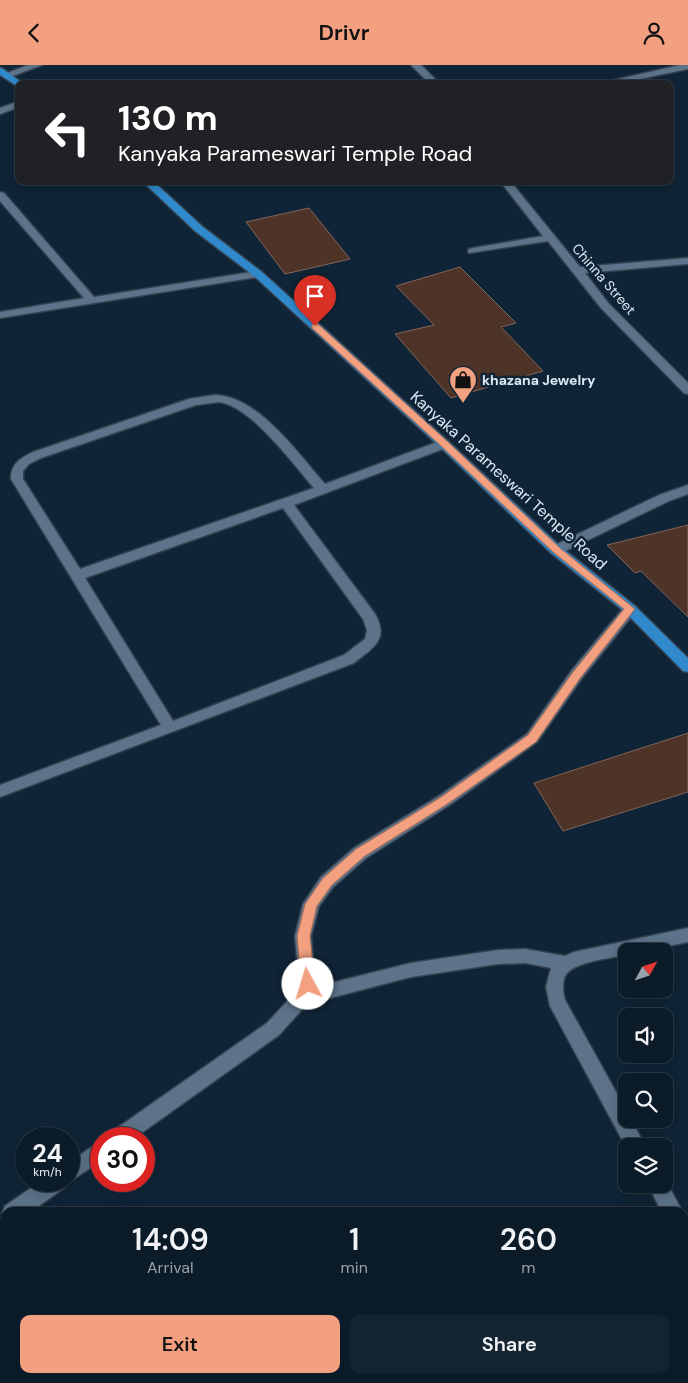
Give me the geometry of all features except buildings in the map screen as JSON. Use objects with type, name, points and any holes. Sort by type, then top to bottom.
[{"type":"main road","points":[[3,73],[15,81]]},
{"type":"main road","name":"Kanyaka Parameswari Temple Road","points":[[151,185],[199,229],[258,274],[444,444],[556,550],[630,609],[688,667]]},
{"type":"street","points":[[3,73],[37,65]]},
{"type":"street","points":[[416,65],[432,80]]},
{"type":"street","points":[[620,80],[688,66]]},
{"type":"street","points":[[0,111],[15,106]]},
{"type":"street","name":"Chinna Street","points":[[508,185],[548,238],[605,306],[688,391]]},
{"type":"street","points":[[0,195],[92,301]]},
{"type":"street","points":[[473,251],[548,238]]},
{"type":"street","points":[[576,271],[688,261]]},
{"type":"street","points":[[0,315],[258,274]]},
{"type":"street","points":[[170,728],[78,575],[17,479],[16,470],[37,455],[193,403],[215,398],[237,402],[256,417],[322,490]]},
{"type":"street","points":[[78,575],[286,503],[444,444]]},
{"type":"street","points":[[556,550],[664,498],[688,489]]},
{"type":"street","points":[[0,791],[349,659],[372,641],[374,630],[370,617],[286,503]]},
{"type":"street","points":[[134,1127],[273,1029],[302,998],[308,984],[303,936],[311,904],[327,882],[360,853],[445,800],[532,739],[577,675],[630,609]]},
{"type":"street","points":[[632,1138],[556,1001],[553,986],[557,972],[565,963],[574,959],[688,935]]},
{"type":"street","points":[[302,998],[411,970],[498,957],[525,956],[565,963]]},
{"type":"street","points":[[20,1207],[42,1192]]},
{"type":"street","points":[[662,1193],[670,1207]]},
{"type":"place","name":"khazana Jewelry","points":[[463,404]]},
{"type":"route","points":[[308,984],[303,936],[311,904],[327,882],[360,853],[445,800],[532,739],[577,675],[630,609],[556,550],[315,326]]}]
